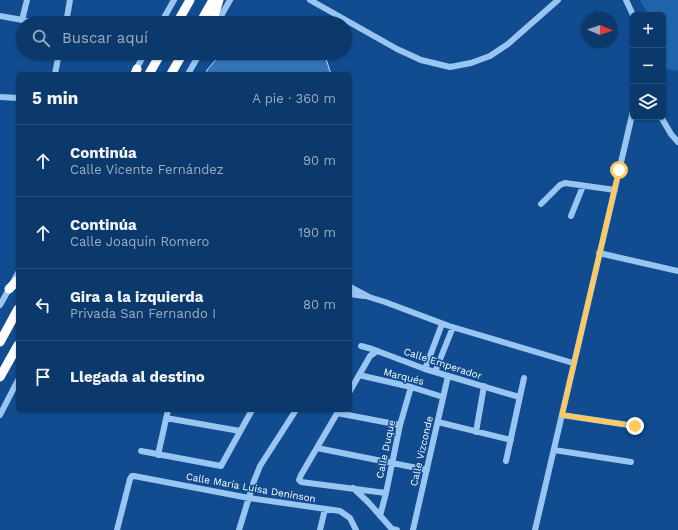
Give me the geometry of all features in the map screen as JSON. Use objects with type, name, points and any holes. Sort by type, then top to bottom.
[{"type":"highway","points":[[181,16],[190,0]]},
{"type":"highway","points":[[204,16],[213,0]]},
{"type":"highway","points":[[214,16],[219,0]]},
{"type":"highway","points":[[151,72],[157,60]]},
{"type":"highway","points":[[172,72],[179,60]]},
{"type":"highway","points":[[9,289],[16,282]]},
{"type":"highway","points":[[0,342],[16,313]]},
{"type":"highway","points":[[0,377],[16,349]]},
{"type":"street","points":[[23,16],[27,0]]},
{"type":"street","points":[[67,16],[70,0]]},
{"type":"street","points":[[165,16],[174,0]]},
{"type":"street","points":[[221,16],[230,0]]},
{"type":"street","points":[[310,0],[338,16]]},
{"type":"street","points":[[352,24],[396,49],[422,60],[450,67],[471,63],[490,56],[508,44],[558,0]]},
{"type":"street","points":[[626,0],[632,12]]},
{"type":"street","points":[[0,16],[16,19]]},
{"type":"street","points":[[55,72],[58,60]]},
{"type":"street","points":[[135,72],[141,60]]},
{"type":"street","points":[[189,72],[196,60]]},
{"type":"street","points":[[0,97],[16,98]]},
{"type":"street","points":[[535,530],[631,120]]},
{"type":"street","points":[[663,120],[671,134],[678,142]]},
{"type":"street","points":[[541,204],[562,184],[565,183],[615,190]]},
{"type":"street","points":[[571,216],[583,186]]},
{"type":"street","points":[[600,253],[678,271]]},
{"type":"street","points":[[0,305],[16,277]]},
{"type":"street","points":[[354,294],[385,302],[442,324],[574,363]]},
{"type":"street","points":[[425,369],[442,324]]},
{"type":"street","points":[[435,372],[453,327]]},
{"type":"street","points":[[436,340],[446,344]]},
{"type":"street","name":"Calle Emperador","points":[[361,346],[425,369],[519,397]]},
{"type":"street","points":[[352,387],[370,356],[377,351]]},
{"type":"street","name":"Marqués","points":[[359,375],[411,386],[443,397]]},
{"type":"street","name":"Calle Vizconde","points":[[413,530],[448,376]]},
{"type":"street","points":[[506,461],[524,378]]},
{"type":"street","points":[[0,415],[16,384]]},
{"type":"street","name":"Calle Duque","points":[[380,516],[400,425],[411,386]]},
{"type":"street","points":[[476,432],[484,386]]},
{"type":"street","points":[[158,455],[168,412]]},
{"type":"street","points":[[141,451],[221,466],[251,412]]},
{"type":"street","points":[[239,530],[260,466],[295,412]]},
{"type":"street","points":[[337,412],[299,480],[301,482],[386,493]]},
{"type":"street","points":[[342,412],[400,425]]},
{"type":"street","points":[[562,415],[635,426]]},
{"type":"street","points":[[166,418],[240,431]]},
{"type":"street","points":[[438,422],[511,440]]},
{"type":"street","points":[[317,448],[427,470]]},
{"type":"street","points":[[554,450],[631,462]]},
{"type":"street","name":"Calle María Luisa Deninson","points":[[117,530],[132,476],[249,498],[340,511],[350,518],[356,530]]},
{"type":"street","points":[[353,488],[368,502],[392,529],[397,530]]},
{"type":"street","points":[[320,530],[325,509]]},
{"type":"shaded area","points":[[640,0],[678,0],[678,71],[666,69],[666,12],[646,11]]},
{"type":"building","points":[[215,60],[326,60],[330,72],[206,72]]},
{"type":"route","points":[[619,170],[562,415],[635,426]]}]
